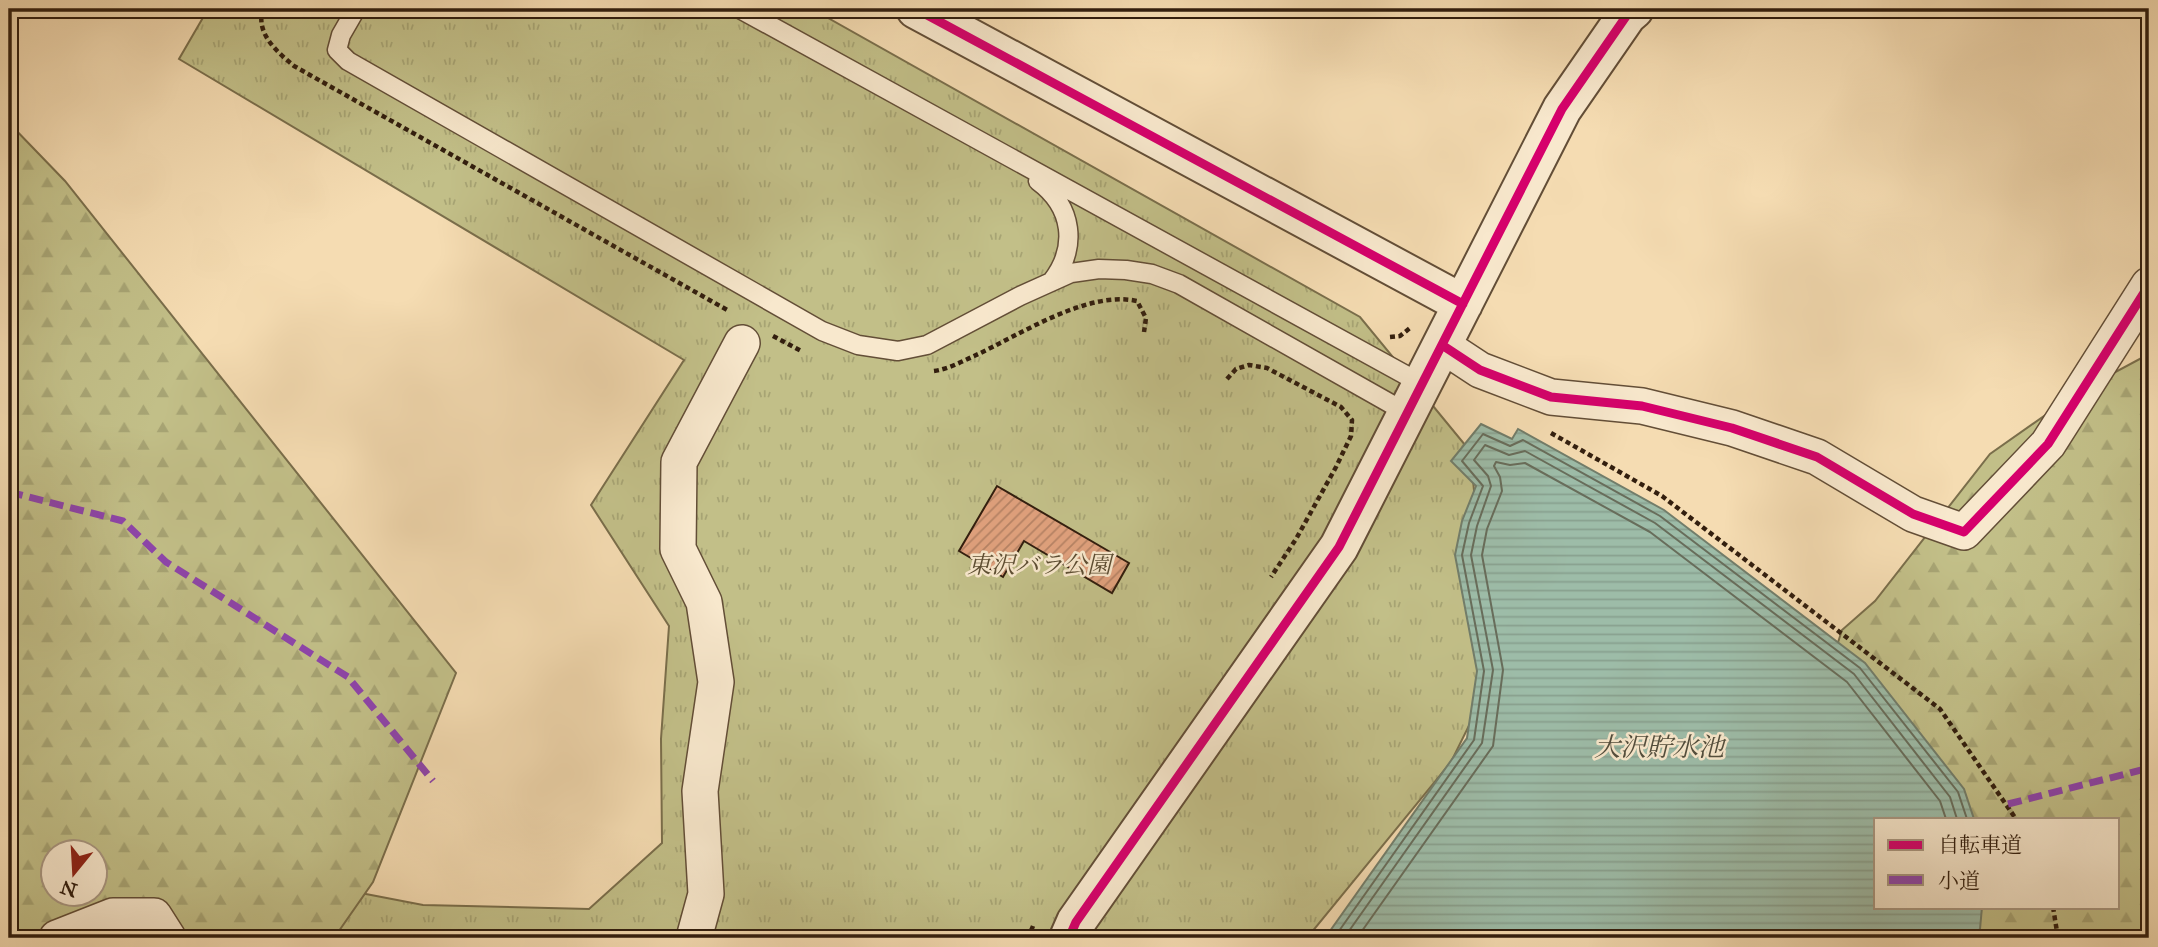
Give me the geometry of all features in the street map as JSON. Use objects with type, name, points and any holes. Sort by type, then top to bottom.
[{"type":"street","points":[[916,9],[1463,304]]},
{"type":"street","points":[[1069,938],[1076,922],[1339,547],[1562,109],[1627,15],[1634,9]]},
{"type":"street","points":[[1442,345],[1480,370],[1550,397],[1643,406],[1732,428],[1817,457],[1913,514],[1964,533],[2048,444],[2149,285]]},
{"type":"street","points":[[694,938],[706,894],[700,791],[716,682],[704,602],[678,549],[679,462],[743,343]]},
{"type":"street","points":[[57,938],[113,916],[154,916],[168,938]]},
{"type":"lane","points":[[356,9],[341,36],[337,50],[348,61],[822,331],[858,345],[898,351],[928,345],[1071,273],[1099,269],[1152,274],[1178,284],[1414,399]]},
{"type":"lane","points":[[740,9],[1005,156],[1414,399]]},
{"type":"lane","points":[[1005,156],[1044,185],[1062,205],[1068,222],[1067,255],[1063,267],[1052,281]]},
{"type":"path","points":[[1227,379],[1236,369],[1249,365],[1267,368],[1340,408],[1352,420],[1351,436],[1336,467],[1296,539],[1269,580]]},
{"type":"path","points":[[1541,427],[1662,496],[1940,709],[2015,818]]},
{"type":"path","points":[[2053,908],[2058,938]]},
{"type":"path","points":[[1028,938],[1034,924]]},
{"type":"green space","name":"東沢バラ公園","points":[[208,9],[812,9],[1360,317],[1470,451],[1493,677],[1451,762],[1307,938],[9,938],[9,787],[314,884],[423,905],[589,909],[662,843],[661,739],[669,626],[591,505],[684,360],[179,59]]},
{"type":"green space","points":[[9,123],[65,181],[456,673],[373,882],[334,938],[9,938]]},
{"type":"green space","points":[[2149,354],[2149,938],[1754,938],[1802,754],[1842,630],[1875,601],[1990,454],[2078,392]]},
{"type":"water","name":"大沢貯水池","points":[[1481,424],[1512,439],[1518,429],[1664,510],[1865,663],[1964,789],[1974,818],[1874,818],[1874,908],[1982,908],[1980,929],[1971,938],[1325,938],[1467,738],[1477,671],[1455,555],[1462,521],[1476,486],[1451,461]]},
{"type":"building","points":[[997,486],[1129,563],[1112,593],[1024,541],[1003,577],[959,551]]},
{"type":"marked path","points":[[9,492],[123,521],[166,562],[348,677],[433,781]]},
{"type":"marked path","points":[[2008,804],[2149,768]]},
{"type":"cycle path","points":[[916,9],[1463,304]]},
{"type":"cycle path","points":[[1069,938],[1076,922],[1339,547],[1562,109],[1627,15],[1634,9]]},
{"type":"cycle path","points":[[1442,345],[1480,370],[1551,397],[1642,406],[1732,428],[1817,457],[1913,514],[1964,532],[2048,444],[2149,285]]}]
